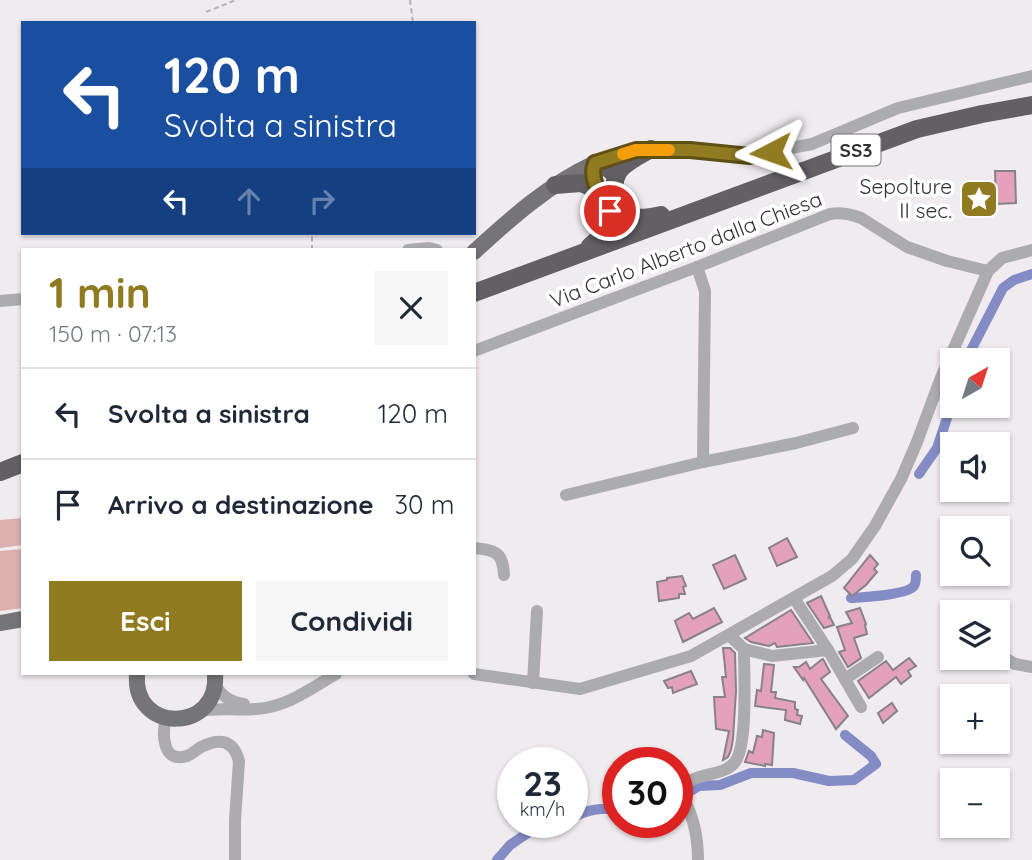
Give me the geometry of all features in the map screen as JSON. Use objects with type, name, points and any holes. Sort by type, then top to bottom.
[{"type":"highway","name":"SS3","points":[[476,292],[917,129],[1032,105]]},
{"type":"highway","points":[[651,149],[628,162],[615,174],[615,204],[628,215],[642,219],[685,214]]},
{"type":"highway","points":[[582,253],[602,236],[610,211],[594,182],[592,170],[595,163],[615,174]]},
{"type":"highway","points":[[555,185],[581,183],[600,191]]},
{"type":"highway","points":[[0,472],[21,464]]},
{"type":"main road","points":[[476,250],[516,214],[555,185],[595,163]]},
{"type":"main road","points":[[0,623],[21,619]]},
{"type":"main road","points":[[135,677],[142,700],[148,708],[159,716],[173,719],[187,718],[200,711],[210,700],[215,679]]},
{"type":"street","points":[[595,163],[636,150],[690,150],[750,156],[812,144],[898,108],[1032,76]]},
{"type":"street","name":"Via Carlo Alberto dalla Chiesa","points":[[476,350],[840,212],[861,218],[907,247],[988,271]]},
{"type":"street","points":[[476,674],[580,690],[691,656],[832,576],[852,559],[875,526],[901,479],[940,380],[988,271],[1002,258],[1029,250]]},
{"type":"street","points":[[697,267],[705,291],[703,462]]},
{"type":"street","points":[[0,301],[21,299]]},
{"type":"street","points":[[566,495],[853,428]]},
{"type":"street","points":[[476,548],[488,549],[498,554],[503,562],[504,575]]},
{"type":"street","points":[[794,598],[861,707]]},
{"type":"street","points":[[533,683],[537,611]]},
{"type":"street","points":[[729,635],[744,649],[772,656],[828,650]]},
{"type":"street","points":[[698,860],[695,827],[683,798],[682,787],[688,782],[731,767],[737,760],[744,726],[744,649]]},
{"type":"street","points":[[845,679],[878,657]]},
{"type":"street","points":[[1010,661],[1032,667]]},
{"type":"street","points":[[200,711],[211,708],[255,709],[282,704],[334,675]]},
{"type":"street","points":[[215,679],[225,697],[232,702],[252,705],[282,704]]},
{"type":"street","points":[[166,718],[164,744],[179,757],[185,757],[205,745],[220,742],[227,743],[237,752],[239,761],[235,860]]},
{"type":"path","points":[[206,12],[236,0]]},
{"type":"path","points":[[410,0],[413,21]]},
{"type":"shaded area","points":[[21,518],[21,545],[0,548],[0,520]]},
{"type":"shaded area","points":[[21,549],[21,608],[0,611],[0,551]]},
{"type":"building","points":[[995,171],[1015,171],[1016,203],[996,204]]},
{"type":"building","points":[[787,538],[797,557],[777,566],[769,548]]},
{"type":"building","points":[[735,555],[746,579],[724,589],[713,565]]},
{"type":"building","points":[[870,555],[878,564],[874,569],[877,572],[852,596],[844,588]]},
{"type":"building","points":[[682,576],[686,586],[683,587],[685,594],[679,594],[679,598],[659,601],[657,582]]},
{"type":"building","points":[[821,596],[830,616],[828,618],[830,617],[834,625],[824,628],[807,603]]},
{"type":"building","points":[[714,608],[722,622],[683,642],[675,621],[689,613],[693,619]]},
{"type":"building","points":[[860,608],[867,634],[854,638],[861,658],[848,667],[839,652],[845,650],[837,627],[852,623],[846,612]]},
{"type":"building","points":[[791,610],[813,643],[777,647],[775,643],[769,646],[745,638]]},
{"type":"building","points":[[723,648],[730,648],[735,653],[736,691],[731,750],[723,760],[729,731],[716,729],[714,697],[725,697],[722,677],[726,677]]},
{"type":"building","points":[[909,658],[916,666],[908,671],[911,676],[901,684],[896,677],[869,698],[858,681],[886,661],[893,670]]},
{"type":"building","points":[[823,659],[830,672],[821,679],[848,716],[836,729],[804,678],[803,680],[794,667],[806,662],[810,669]]},
{"type":"building","points":[[764,664],[774,665],[771,692],[776,692],[775,698],[795,702],[797,715],[802,716],[800,724],[785,720],[786,710],[755,706],[757,690],[761,691]]},
{"type":"building","points":[[691,671],[697,684],[673,693],[672,687],[668,688],[664,681]]},
{"type":"building","points":[[892,703],[897,711],[883,723],[878,713]]},
{"type":"building","points":[[763,730],[774,733],[772,765],[745,762],[749,751],[753,753],[757,736],[762,737]]},
{"type":"waterway","points":[[972,348],[1003,288],[1014,280],[1032,274]]},
{"type":"waterway","points":[[919,474],[937,448],[947,418]]},
{"type":"waterway","points":[[851,598],[903,592],[914,586],[916,575]]},
{"type":"waterway","points":[[693,790],[699,786],[720,785],[751,773],[793,773],[829,781],[854,780],[876,764],[871,756],[845,735]]},
{"type":"waterway","points":[[588,812],[602,809]]},
{"type":"waterway","points":[[497,860],[520,838]]},
{"type":"slow traffic","points":[[623,154],[636,150],[669,150]]},
{"type":"place","name":"Sepolture II sec.","points":[[979,199]]},
{"type":"route","points":[[610,211],[594,182],[592,170],[595,163],[636,150],[690,150],[750,156],[771,152]]}]
